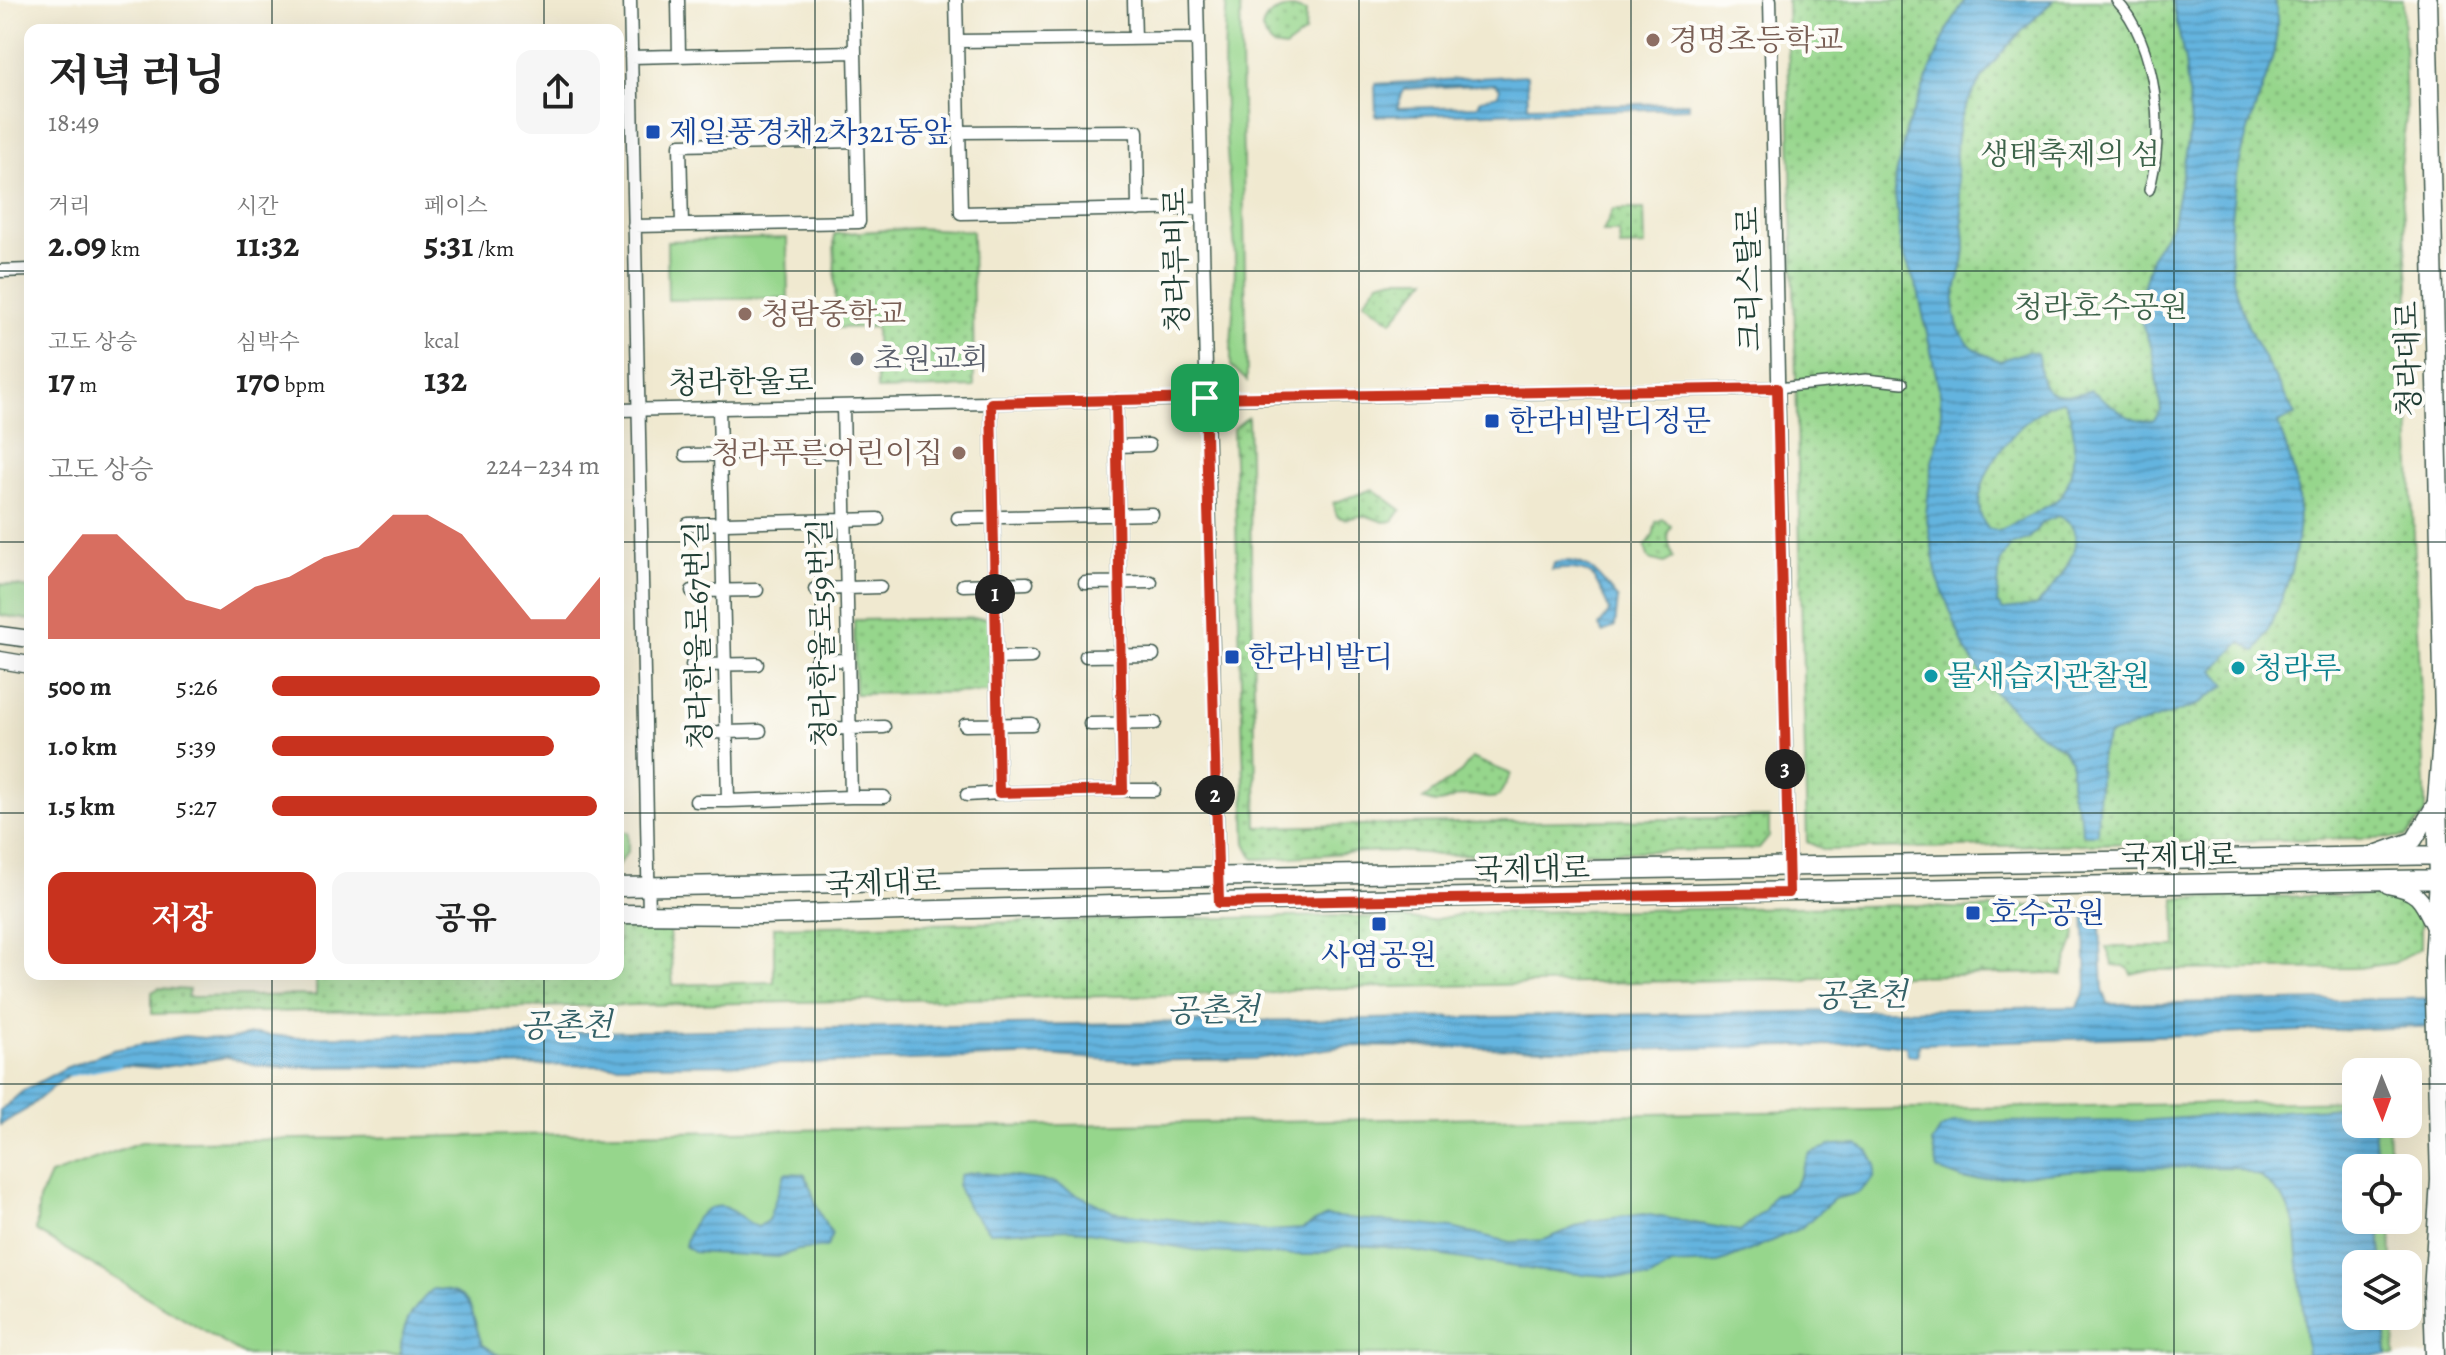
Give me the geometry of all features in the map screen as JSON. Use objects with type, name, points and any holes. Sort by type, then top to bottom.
[{"type":"main road","name":"청라대로","points":[[2427,0],[2442,373],[2445,724],[2437,800],[2442,879],[2434,960],[2440,1180],[2433,1292],[2435,1355]]},
{"type":"main road","name":"국제대로","points":[[624,887],[2442,855]]},
{"type":"main road","name":"국제대로","points":[[624,914],[2442,879]]},
{"type":"street","points":[[630,0],[649,916]]},
{"type":"street","points":[[678,0],[679,56]]},
{"type":"street","points":[[634,226],[859,222],[854,0]]},
{"type":"street","points":[[956,0],[961,213],[1201,208]]},
{"type":"street","points":[[1134,0],[1135,39]]},
{"type":"street","name":"청라루비로","points":[[1197,0],[1219,903]]},
{"type":"street","name":"크리스탈로","points":[[1770,0],[1789,893]]},
{"type":"street","points":[[2116,0],[2133,23],[2152,83],[2159,151],[2149,190]]},
{"type":"street","points":[[957,41],[1198,38]]},
{"type":"street","points":[[631,57],[855,52]]},
{"type":"street","points":[[959,132],[1137,131],[1138,210]]},
{"type":"street","points":[[682,225],[680,145],[857,141]]},
{"type":"street","points":[[0,271],[24,270]]},
{"type":"street","points":[[1777,388],[1866,379],[1903,383]]},
{"type":"street","name":"청라한울로","points":[[624,410],[1777,388]]},
{"type":"street","points":[[1116,400],[1123,790]]},
{"type":"street","points":[[991,403],[999,793]]},
{"type":"street","name":"청라한울로59번길","points":[[843,406],[851,797]]},
{"type":"street","name":"청라한울로67번길","points":[[719,408],[728,801]]},
{"type":"street","points":[[1117,446],[1149,445]]},
{"type":"street","points":[[810,452],[844,452]]},
{"type":"street","points":[[686,455],[753,454]]},
{"type":"street","points":[[958,518],[1152,514]]},
{"type":"street","points":[[688,524],[878,519]]},
{"type":"street","points":[[1085,583],[1151,582]]},
{"type":"street","points":[[963,585],[1027,583]]},
{"type":"street","points":[[815,589],[880,587]]},
{"type":"street","points":[[692,591],[757,590]]},
{"type":"street","points":[[0,635],[24,638]]},
{"type":"street","points":[[1086,656],[1153,655]]},
{"type":"street","points":[[996,658],[1031,657]]},
{"type":"street","points":[[0,660],[24,664]]},
{"type":"street","points":[[816,661],[848,660]]},
{"type":"street","points":[[692,665],[757,664]]},
{"type":"street","points":[[1090,724],[1155,723]]},
{"type":"street","points":[[965,725],[1032,724]]},
{"type":"street","points":[[817,729],[884,727]]},
{"type":"street","points":[[693,733],[760,731]]},
{"type":"street","points":[[967,795],[1154,790]]},
{"type":"street","points":[[696,801],[884,797]]},
{"type":"street","points":[[2370,856],[2414,840],[2426,826],[2437,800]]},
{"type":"street","points":[[2367,881],[2408,888],[2425,906],[2435,927]]},
{"type":"green space","points":[[1227,0],[1240,0],[1247,381],[1231,366],[1235,254],[1224,89]]},
{"type":"green space","name":"청라호수공원","points":[[1787,0],[2403,0],[2406,118],[2400,166],[2409,283],[2407,374],[2425,788],[2425,814],[2406,837],[1825,850],[1807,842]]},
{"type":"green space","points":[[1293,8],[1306,12],[1305,33],[1285,48],[1272,46],[1262,30],[1265,20],[1277,11]]},
{"type":"green space","points":[[1613,209],[1644,209],[1645,246],[1620,247],[1619,232],[1603,232]]},
{"type":"green space","points":[[916,228],[972,231],[974,387],[877,390],[876,327],[836,328],[834,234]]},
{"type":"green space","points":[[787,238],[788,298],[668,300],[667,241]]},
{"type":"green space","points":[[1395,278],[1427,278],[1392,321],[1364,301],[1379,282]]},
{"type":"green space","points":[[1248,417],[1257,827],[1769,817],[1769,837],[1759,849],[1438,855],[1392,851],[1254,859],[1246,843],[1233,429]]},
{"type":"green space","points":[[1373,489],[1401,510],[1394,520],[1385,522],[1367,516],[1347,519],[1337,516],[1333,503]]},
{"type":"green space","points":[[1663,519],[1671,526],[1667,535],[1673,558],[1664,563],[1649,559],[1645,547],[1653,536],[1656,522]]},
{"type":"green space","points":[[0,584],[24,587],[24,619],[0,615]]},
{"type":"green space","points":[[991,618],[992,692],[855,694],[854,620]]},
{"type":"green space","points":[[1472,758],[1511,774],[1499,796],[1467,795],[1436,803],[1423,799],[1461,772]]},
{"type":"green space","points":[[624,832],[628,832],[628,851],[624,857]]},
{"type":"green space","points":[[2397,895],[2421,917],[2421,948],[2394,963],[2358,968],[2148,970],[2131,974],[2128,968],[2113,965],[2106,947],[2176,947],[2175,898]]},
{"type":"green space","points":[[2070,903],[2070,923],[2076,933],[2063,975],[152,1014],[152,992],[159,988],[189,990],[187,997],[316,995],[316,980],[624,980],[624,927],[669,928],[673,985],[774,982],[774,927],[1335,916],[1432,920],[1468,913],[1914,905],[2012,907]]},
{"type":"green space","points":[[2342,1101],[2342,1138],[2389,1138],[2389,1154],[2342,1154],[2342,1234],[2391,1234],[2392,1250],[2342,1250],[2342,1330],[2394,1330],[2395,1355],[244,1355],[36,1231],[39,1200],[50,1175],[141,1142]]},
{"type":"water","points":[[1965,0],[2054,0],[1993,63],[1973,92],[1959,125],[1956,159],[1965,246],[1954,303],[1960,331],[1973,348],[2000,361],[2027,351],[2037,353],[2042,381],[2057,394],[2091,390],[2129,417],[2145,421],[2154,420],[2161,410],[2152,349],[2140,319],[2141,296],[2152,255],[2173,222],[2191,126],[2185,62],[2172,0],[2275,0],[2277,32],[2240,163],[2232,205],[2230,248],[2235,288],[2246,321],[2295,415],[2278,423],[2296,482],[2299,504],[2296,548],[2276,613],[2256,652],[2241,642],[2214,670],[2226,685],[2197,705],[2109,735],[2100,755],[2097,834],[2082,834],[2081,818],[2071,793],[2071,760],[2062,748],[2035,731],[1996,694],[1965,650],[1937,576],[1926,514],[1932,462],[1942,424],[1940,394],[1918,291],[1901,248],[1894,185],[1906,129],[1948,28]],"holes":[[[2063,401],[2074,434],[2073,463],[2066,488],[2060,497],[2040,510],[1999,531],[1988,528],[1980,512],[1980,494],[1998,453],[2030,418]],[[2058,516],[2070,524],[2075,535],[2070,560],[2036,606],[2003,610],[1997,603],[2000,563],[2011,545],[2028,539],[2043,522]]]},
{"type":"water","points":[[1527,75],[1528,106],[1689,103],[1689,108],[1376,116],[1375,84]],"holes":[[[1495,84],[1500,88],[1498,95],[1481,99],[1478,106],[1397,108],[1404,89]]]},
{"type":"water","points":[[1564,561],[1589,568],[1618,599],[1615,626],[1603,633],[1599,626],[1610,611],[1592,576],[1577,570],[1552,570],[1554,563]]},
{"type":"water","points":[[2099,905],[2103,989],[2108,1004],[2446,998],[2446,1026],[1919,1044],[1918,1056],[1907,1055],[1906,1046],[1865,1041],[1836,1045],[1623,1050],[1347,1046],[1255,1059],[1125,1061],[1045,1055],[799,1064],[290,1067],[260,1066],[228,1057],[157,1068],[118,1065],[69,1074],[27,1109],[0,1125],[0,1111],[24,1090],[65,1068],[113,1050],[184,1036],[226,1040],[256,1034],[292,1037],[2078,1007],[2087,987],[2084,906]]},
{"type":"water","points":[[2342,1107],[2342,1138],[2375,1138],[2376,1154],[2342,1154],[2342,1234],[2381,1234],[2381,1250],[2342,1250],[2342,1330],[2386,1330],[2387,1355],[2307,1355],[2295,1223],[2283,1198],[2261,1177],[2234,1167],[2103,1168],[1965,1180],[1938,1170],[1932,1143],[1941,1129],[1955,1122],[2139,1121]]},
{"type":"water","points":[[1857,1144],[1869,1152],[1876,1165],[1874,1178],[1858,1193],[1834,1199],[1801,1228],[1744,1253],[1719,1263],[1672,1265],[1649,1279],[1541,1271],[1385,1247],[1350,1245],[1312,1255],[1278,1255],[1207,1252],[1071,1229],[990,1232],[968,1208],[957,1185],[960,1175],[977,1172],[1053,1182],[1113,1212],[1267,1231],[1302,1229],[1326,1216],[1452,1228],[1510,1242],[1544,1240],[1590,1221],[1644,1214],[1740,1231],[1765,1210],[1774,1194],[1789,1190],[1794,1185],[1810,1153],[1833,1145]]},
{"type":"water","points":[[785,1173],[805,1174],[832,1234],[827,1247],[798,1250],[778,1257],[693,1252],[685,1246],[693,1224],[708,1209],[728,1208],[758,1227],[768,1220]]},
{"type":"water","points":[[433,1289],[464,1298],[469,1304],[482,1344],[499,1355],[400,1355],[409,1319]]},
{"type":"waterway","name":"공촌천","points":[[69,1075],[120,1065]]},
{"type":"place","name":"경명초등학교","points":[[1653,40]]},
{"type":"place","name":"제일풍경채2차321동앞","points":[[653,132]]},
{"type":"place","name":"청람중학교","points":[[745,314]]},
{"type":"place","name":"초원교회","points":[[857,359]]},
{"type":"place","name":"한라비발디정문","points":[[1492,421]]},
{"type":"place","name":"청라푸른어린이집","points":[[959,453]]},
{"type":"place","name":"한라비발디","points":[[1232,657]]},
{"type":"place","name":"청라루","points":[[2238,668]]},
{"type":"place","name":"물새습지관찰원","points":[[1931,676]]},
{"type":"place","name":"호수공원","points":[[1973,913]]},
{"type":"place","name":"사염공원","points":[[1379,924]]},
{"type":"route","points":[[1205,398],[1116,400],[1123,790],[999,793],[991,403],[1116,400],[1205,398],[1219,903],[1789,893],[1777,388],[1205,398]]},
{"type":"park label","name":"생태축제의 섬","points":[[2070,154]]}]
